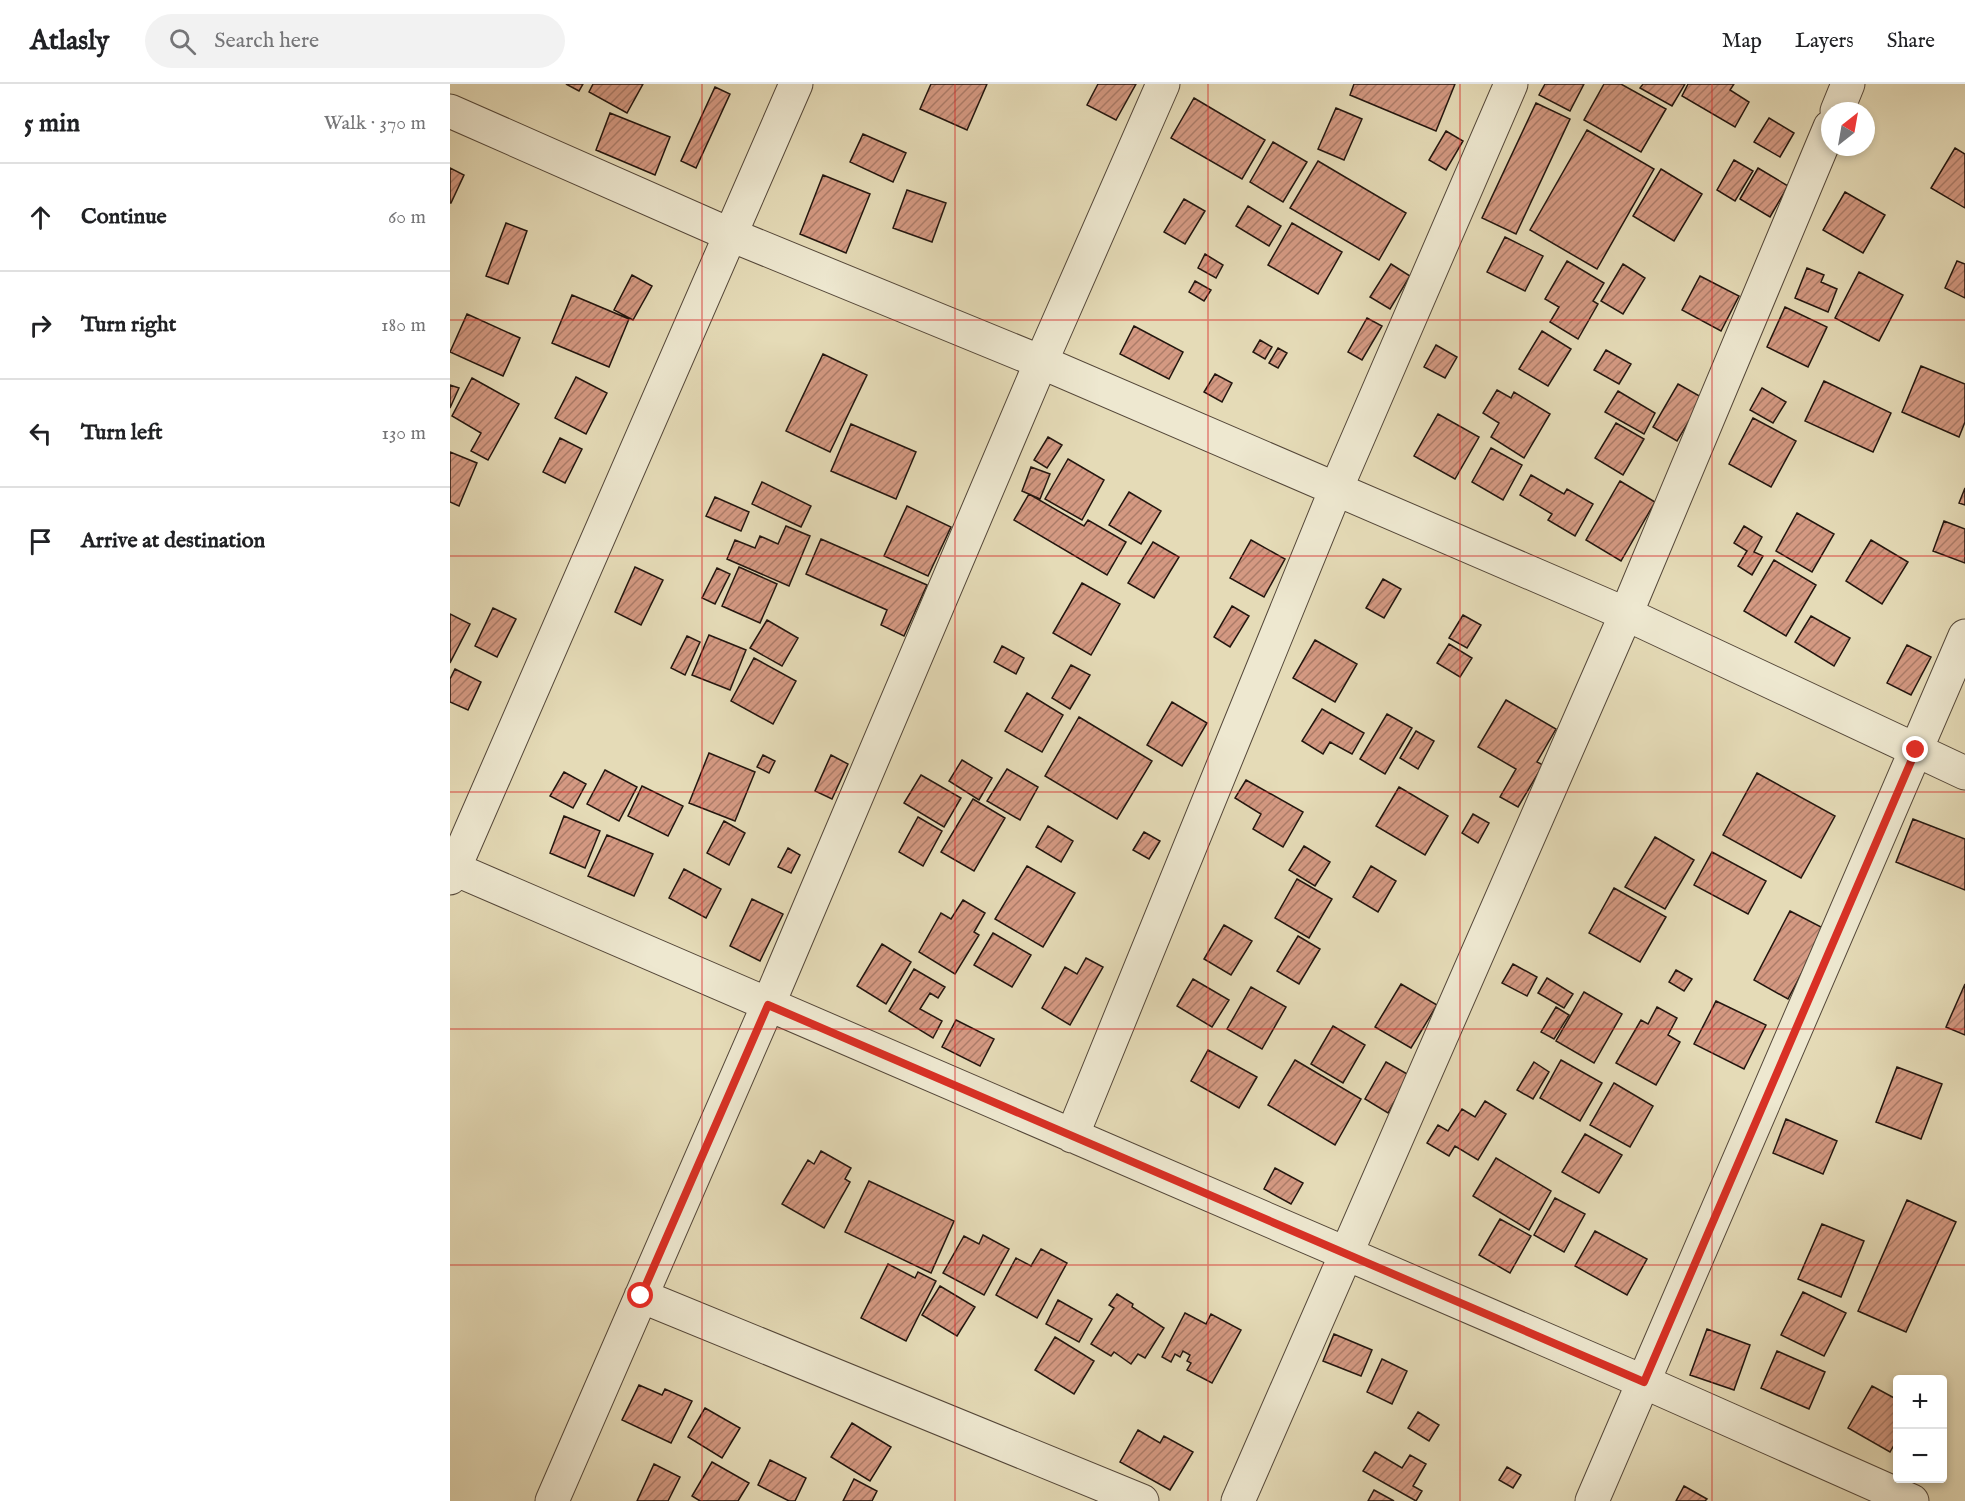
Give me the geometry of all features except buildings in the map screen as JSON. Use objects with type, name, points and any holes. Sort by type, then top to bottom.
[{"type":"street","points":[[796,84],[452,871],[1644,1382],[1912,1501]]},
{"type":"street","points":[[552,1501],[768,1005],[1041,362],[1163,84]]},
{"type":"street","points":[[1072,1136],[1336,489],[1511,84]]},
{"type":"street","points":[[1841,102],[1848,84]]},
{"type":"street","points":[[450,111],[731,235],[1041,362],[1626,614],[1965,773]]},
{"type":"street","points":[[1239,1501],[1626,614],[1821,148]]},
{"type":"street","points":[[1592,1501],[1965,636]]},
{"type":"street","points":[[641,1296],[1142,1501]]},
{"type":"route","points":[[641,1296],[768,1005],[1644,1382],[1916,750]]}]
